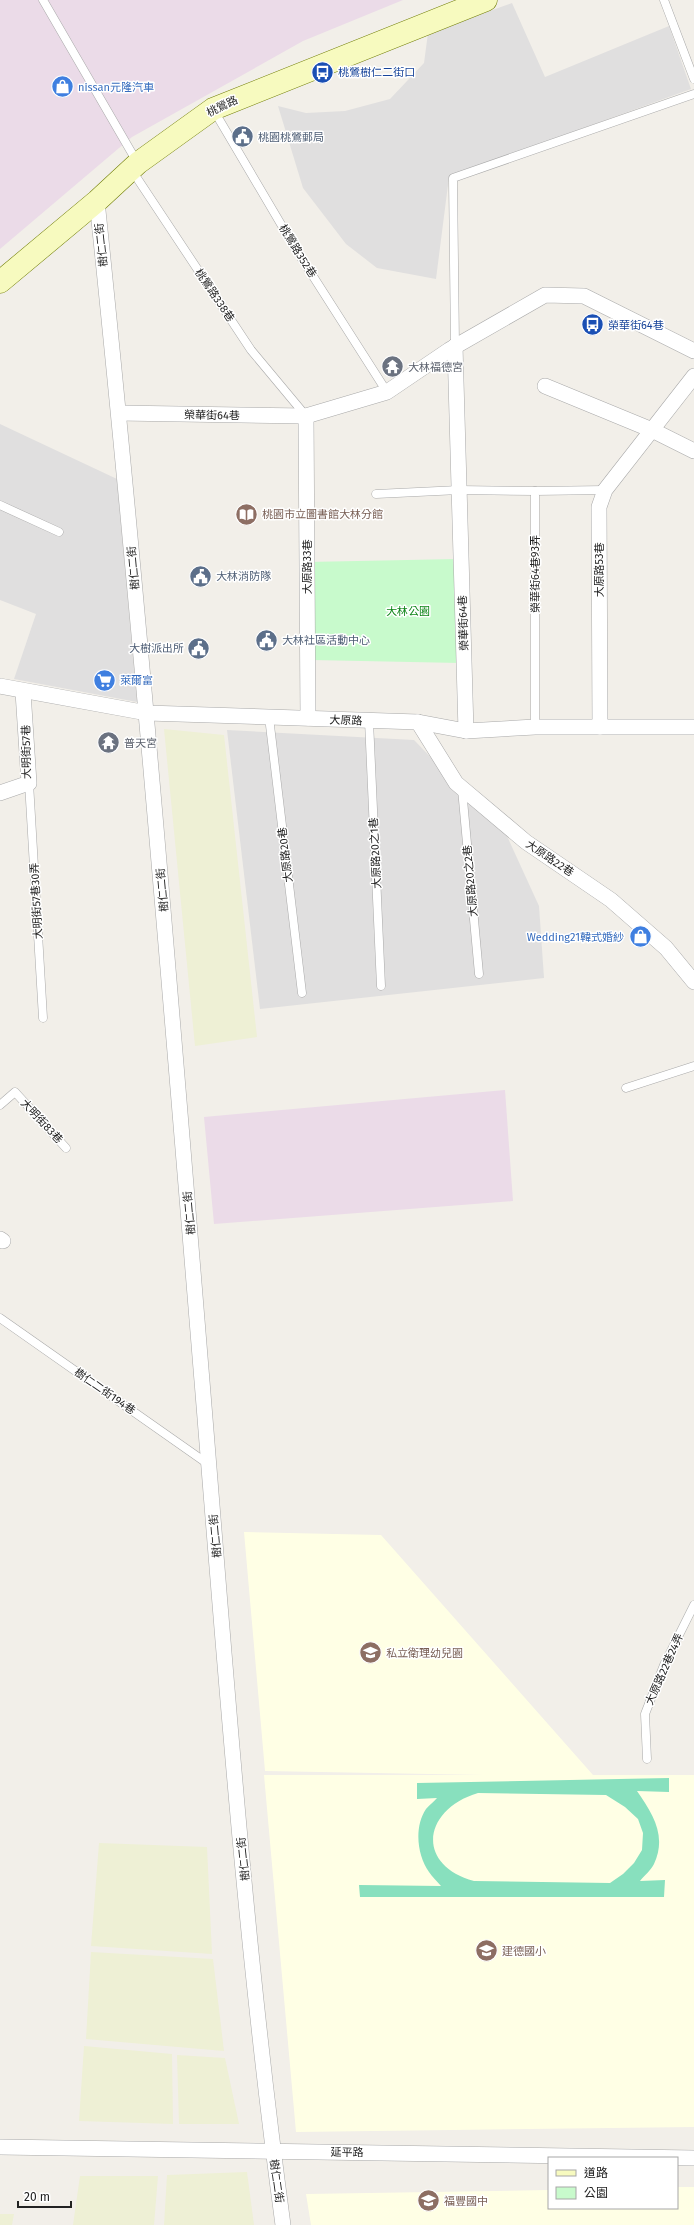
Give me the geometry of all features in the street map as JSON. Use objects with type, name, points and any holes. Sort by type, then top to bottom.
[{"type":"main road","name":"桃鶯路","points":[[0,282],[97,201],[134,166],[213,109],[486,0]]},
{"type":"street","name":"樹仁二街","points":[[97,201],[119,413],[147,713],[236,1790],[273,2151],[283,2225]]},
{"type":"street","name":"榮華街64巷","points":[[119,413],[306,416],[387,392],[455,346],[545,295],[584,296],[694,351]]},
{"type":"street","name":"榮華街64巷","points":[[455,346],[466,731]]},
{"type":"street","name":"大原路53巷","points":[[600,727],[599,507],[605,490],[694,376]]},
{"type":"street","points":[[545,386],[652,430],[694,451]]},
{"type":"street","name":"大原路33巷","points":[[306,416],[308,718]]},
{"type":"street","name":"大原路","points":[[0,686],[23,692],[147,713],[418,722],[466,731],[535,727],[694,727]]},
{"type":"street","name":"大明街57巷","points":[[0,793],[29,783],[23,692]]},
{"type":"street","name":"大原路22巷","points":[[418,722],[456,782],[462,788],[526,842],[612,900],[666,948],[694,982]]},
{"type":"street","name":"延平路","points":[[0,2147],[634,2157]]},
{"type":"street","name":"延平路","points":[[678,2158],[694,2158]]},
{"type":"lane","name":"桃鶯路338巷","points":[[43,0],[134,166],[251,350],[306,416]]},
{"type":"lane","points":[[664,0],[694,79]]},
{"type":"lane","name":"榮華街64巷","points":[[455,346],[453,178],[694,94]]},
{"type":"lane","name":"桃鶯路352巷","points":[[213,109],[295,248],[387,392]]},
{"type":"lane","points":[[376,494],[459,490],[605,490]]},
{"type":"lane","name":"榮華街64巷93弄","points":[[535,491],[535,727]]},
{"type":"lane","points":[[0,505],[59,532]]},
{"type":"lane","name":"大原路20巷","points":[[269,717],[302,993]]},
{"type":"lane","name":"大原路20之1巷","points":[[369,720],[381,986]]},
{"type":"lane","name":"大明街57巷30弄","points":[[29,783],[43,1018]]},
{"type":"lane","name":"大原路20之2巷","points":[[462,788],[479,974]]},
{"type":"lane","points":[[626,1088],[694,1066]]},
{"type":"lane","name":"大明街83巷","points":[[0,1105],[15,1092],[66,1148]]},
{"type":"lane","name":"樹仁二街194巷","points":[[0,1318],[209,1464]]},
{"type":"lane","name":"大原路22巷24弄","points":[[647,1759],[645,1714],[664,1665],[694,1605]]},
{"type":"shaded area","points":[[0,0],[403,0],[303,41],[132,137],[0,249]]},
{"type":"shaded area","points":[[512,3],[545,77],[669,26],[691,89],[449,177],[436,279],[377,268],[346,244],[303,188],[278,106],[306,113],[345,111],[390,99],[424,63],[428,33]]},
{"type":"shaded area","points":[[0,424],[117,479],[137,702],[14,679],[36,614],[0,600]]},
{"type":"shaded area","points":[[164,729],[224,735],[257,1037],[195,1046]]},
{"type":"shaded area","points":[[227,730],[414,740],[507,836],[539,906],[544,978],[260,1009]]},
{"type":"shaded area","points":[[505,1090],[513,1201],[214,1224],[204,1117]]},
{"type":"shaded area","name":"建德國小","points":[[244,1532],[381,1535],[593,1775],[694,1775],[694,2127],[296,2132],[264,1775],[485,1775],[265,1771]]},
{"type":"shaded area","points":[[99,1843],[207,1847],[212,1954],[91,1946]]},
{"type":"shaded area","points":[[91,1952],[213,1959],[224,2051],[86,2039]]},
{"type":"shaded area","points":[[84,2046],[172,2054],[173,2124],[79,2121]]},
{"type":"shaded area","points":[[177,2055],[225,2058],[239,2124],[179,2124]]},
{"type":"shaded area","points":[[247,2172],[254,2225],[164,2225],[167,2175]]},
{"type":"shaded area","points":[[80,2176],[158,2176],[154,2225],[73,2225]]},
{"type":"shaded area","name":"福豐國中","points":[[678,2187],[694,2187],[694,2225],[311,2225],[306,2194],[548,2190],[548,2209],[678,2209]]},
{"type":"shaded area","points":[[0,2214],[14,2214],[12,2225],[0,2225]]},
{"type":"green space","name":"大林公園","points":[[457,559],[460,663],[312,660],[307,562]]},
{"type":"green space","points":[[669,1778],[669,1792],[637,1791],[653,1817],[659,1835],[658,1854],[654,1864],[640,1881],[665,1880],[664,1897],[360,1897],[359,1885],[441,1886],[430,1874],[425,1865],[418,1841],[422,1816],[426,1809],[437,1798],[417,1799],[417,1783]],"holes":[[[478,1793],[606,1795],[625,1807],[638,1819],[643,1833],[642,1850],[634,1863],[623,1874],[610,1883],[474,1881],[455,1873],[442,1862],[435,1850],[433,1837],[437,1823],[446,1811],[460,1801]]]},
{"type":"place","name":"桃鶯樹仁二街口","points":[[323,72]]},
{"type":"place","name":"nissan元隆汽車","points":[[62,87]]},
{"type":"place","name":"桃園桃鶯郵局","points":[[243,137]]},
{"type":"place","name":"榮華街64巷","points":[[593,325]]},
{"type":"place","name":"大林福德宮","points":[[392,367]]},
{"type":"place","name":"桃園市立圖書館大林分館","points":[[247,514]]},
{"type":"place","name":"大林消防隊","points":[[201,576]]},
{"type":"place","name":"大林社區活動中心","points":[[267,640]]},
{"type":"place","name":"大樹派出所","points":[[199,648]]},
{"type":"place","name":"萊爾富","points":[[104,680]]},
{"type":"place","name":"普天宮","points":[[109,743]]},
{"type":"place","name":"Wedding21韓式婚紗","points":[[640,937]]},
{"type":"place","name":"私立衛理幼兒園","points":[[370,1653]]},
{"type":"place","name":"建德國小","points":[[487,1951]]},
{"type":"place","name":"福豐國中","points":[[428,2201]]}]
